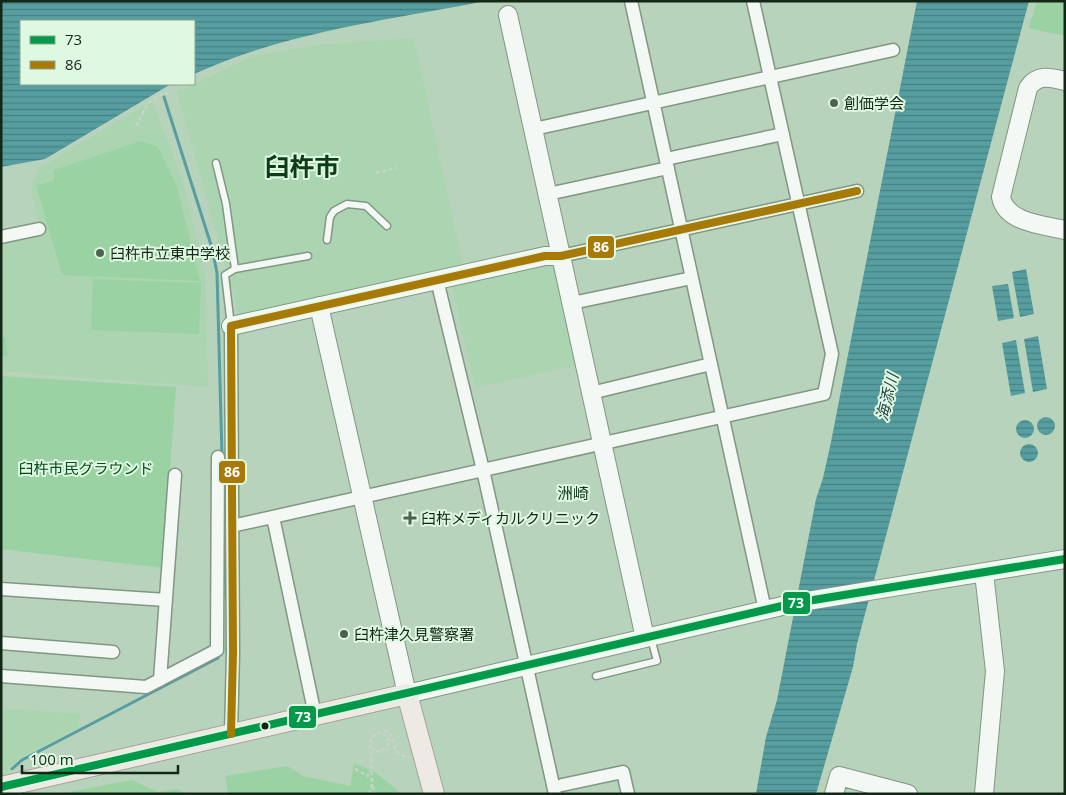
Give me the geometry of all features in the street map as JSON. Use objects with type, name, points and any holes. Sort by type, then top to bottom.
[{"type":"main road","points":[[1,787],[407,694],[434,794]]},
{"type":"street","points":[[631,1],[765,610]]},
{"type":"street","points":[[232,526],[824,394],[832,354],[753,1]]},
{"type":"street","points":[[508,15],[602,443],[648,637]]},
{"type":"street","points":[[534,129],[893,50]]},
{"type":"street","points":[[1065,81],[1041,78],[1032,81],[1028,88],[1001,197],[1004,207],[1013,216],[1065,230]]},
{"type":"street","points":[[548,194],[782,134]]},
{"type":"street","points":[[231,734],[233,653],[231,326],[545,256],[561,256],[857,191]]},
{"type":"street","points":[[1,237],[38,229]]},
{"type":"street","points":[[572,304],[692,278]]},
{"type":"street","points":[[437,280],[558,790],[623,772],[628,794]]},
{"type":"street","points":[[319,306],[407,694],[527,664],[795,603],[1065,559]]},
{"type":"street","points":[[591,393],[711,364]]},
{"type":"street","points":[[1,676],[146,687],[217,650],[218,457]]},
{"type":"street","points":[[160,680],[175,475]]},
{"type":"street","points":[[274,517],[315,715]]},
{"type":"street","points":[[984,573],[995,671],[984,794]]},
{"type":"street","points":[[1,590],[166,600]]},
{"type":"street","points":[[1,643],[113,652]]},
{"type":"street","points":[[218,646],[233,653]]},
{"type":"street","points":[[834,794],[839,776],[908,794]]},
{"type":"lane","points":[[216,163],[226,204],[235,269]]},
{"type":"lane","points":[[327,240],[330,217],[334,211],[347,204],[366,206],[387,226]]},
{"type":"lane","points":[[231,326],[225,275],[235,269],[308,256]]},
{"type":"lane","points":[[596,676],[657,661],[648,637]]},
{"type":"path","points":[[136,126],[149,100],[157,95],[171,92]]},
{"type":"path","points":[[376,172],[396,168]]},
{"type":"path","points":[[384,730],[390,733],[396,753],[413,758]]},
{"type":"path","points":[[372,749],[379,752],[386,749],[390,742],[386,735],[379,732],[370,738],[374,794]]},
{"type":"path","points":[[355,769],[368,776],[371,768]]},
{"type":"path","points":[[369,794],[372,784]]},
{"type":"shaded area","points":[[414,38],[464,270],[240,319],[177,92],[251,57],[315,45]]},
{"type":"shaded area","name":"臼杵市立東中学校","points":[[152,101],[182,179],[205,272],[208,382],[206,387],[1,371],[1,239],[40,230],[31,187],[39,168]]},
{"type":"shaded area","points":[[557,260],[582,364],[475,388],[451,283]]},
{"type":"shaded area","points":[[1,708],[80,714],[79,727],[20,758],[5,774],[1,775]]},
{"type":"green space","points":[[1037,1],[1065,1],[1065,36],[1029,28]]},
{"type":"green space","points":[[141,141],[158,147],[177,187],[200,281],[62,275],[36,185],[54,181],[54,170]]},
{"type":"green space","points":[[93,279],[201,283],[199,334],[91,330]]},
{"type":"green space","points":[[5,337],[8,355],[1,357],[1,339]]},
{"type":"green space","name":"臼杵市民グラウンド","points":[[1,376],[176,387],[163,568],[1,549]]},
{"type":"green space","points":[[354,764],[374,772],[401,794],[228,794],[225,776],[287,766],[303,776],[350,786]]},
{"type":"green space","points":[[132,780],[158,792],[178,789],[186,794],[59,794]]},
{"type":"water","points":[[1,1],[486,1],[375,21],[301,37],[229,60],[195,74],[195,20],[20,20],[20,85],[169,85],[45,159],[1,167]]},
{"type":"water","name":"海添川","points":[[917,1],[1029,1],[857,644],[853,667],[816,794],[756,794],[766,737],[777,700],[816,499],[831,442]]},
{"type":"water","points":[[1026,269],[1034,314],[1020,317],[1012,272]]},
{"type":"water","points":[[1008,284],[1014,318],[998,321],[992,286]]},
{"type":"water","points":[[1038,336],[1047,389],[1033,392],[1024,339]]},
{"type":"water","points":[[1016,340],[1025,393],[1011,396],[1002,343]]},
{"type":"water","points":[[1046,417],[1052,420],[1055,426],[1052,432],[1046,435],[1040,432],[1037,426],[1040,420]]},
{"type":"water","points":[[1025,420],[1031,423],[1034,429],[1031,435],[1025,438],[1019,435],[1016,429],[1019,423]]},
{"type":"water","points":[[1029,444],[1035,447],[1038,453],[1035,459],[1029,462],[1023,459],[1020,453],[1023,447]]},
{"type":"waterway","points":[[164,97],[212,248],[217,273],[222,456]]},
{"type":"waterway","points":[[224,504],[226,596]]},
{"type":"waterway","points":[[12,769],[22,760],[218,658]]},
{"type":"transit line","name":"86","points":[[231,734],[233,653],[231,326],[545,256],[561,256],[857,191]]},
{"type":"transit line","name":"73","points":[[1,787],[795,603],[1065,559]]},
{"type":"place","name":"創価学会","points":[[834,103]]},
{"type":"place","name":"臼杵市立東中学校","points":[[100,253]]},
{"type":"place","name":"臼杵メディカルクリニック","points":[[410,518]]},
{"type":"place","name":"臼杵津久見警察署","points":[[344,634]]},
{"type":"district","name":"臼杵市","points":[[302,166]]},
{"type":"district","name":"洲崎","points":[[573,493]]}]
